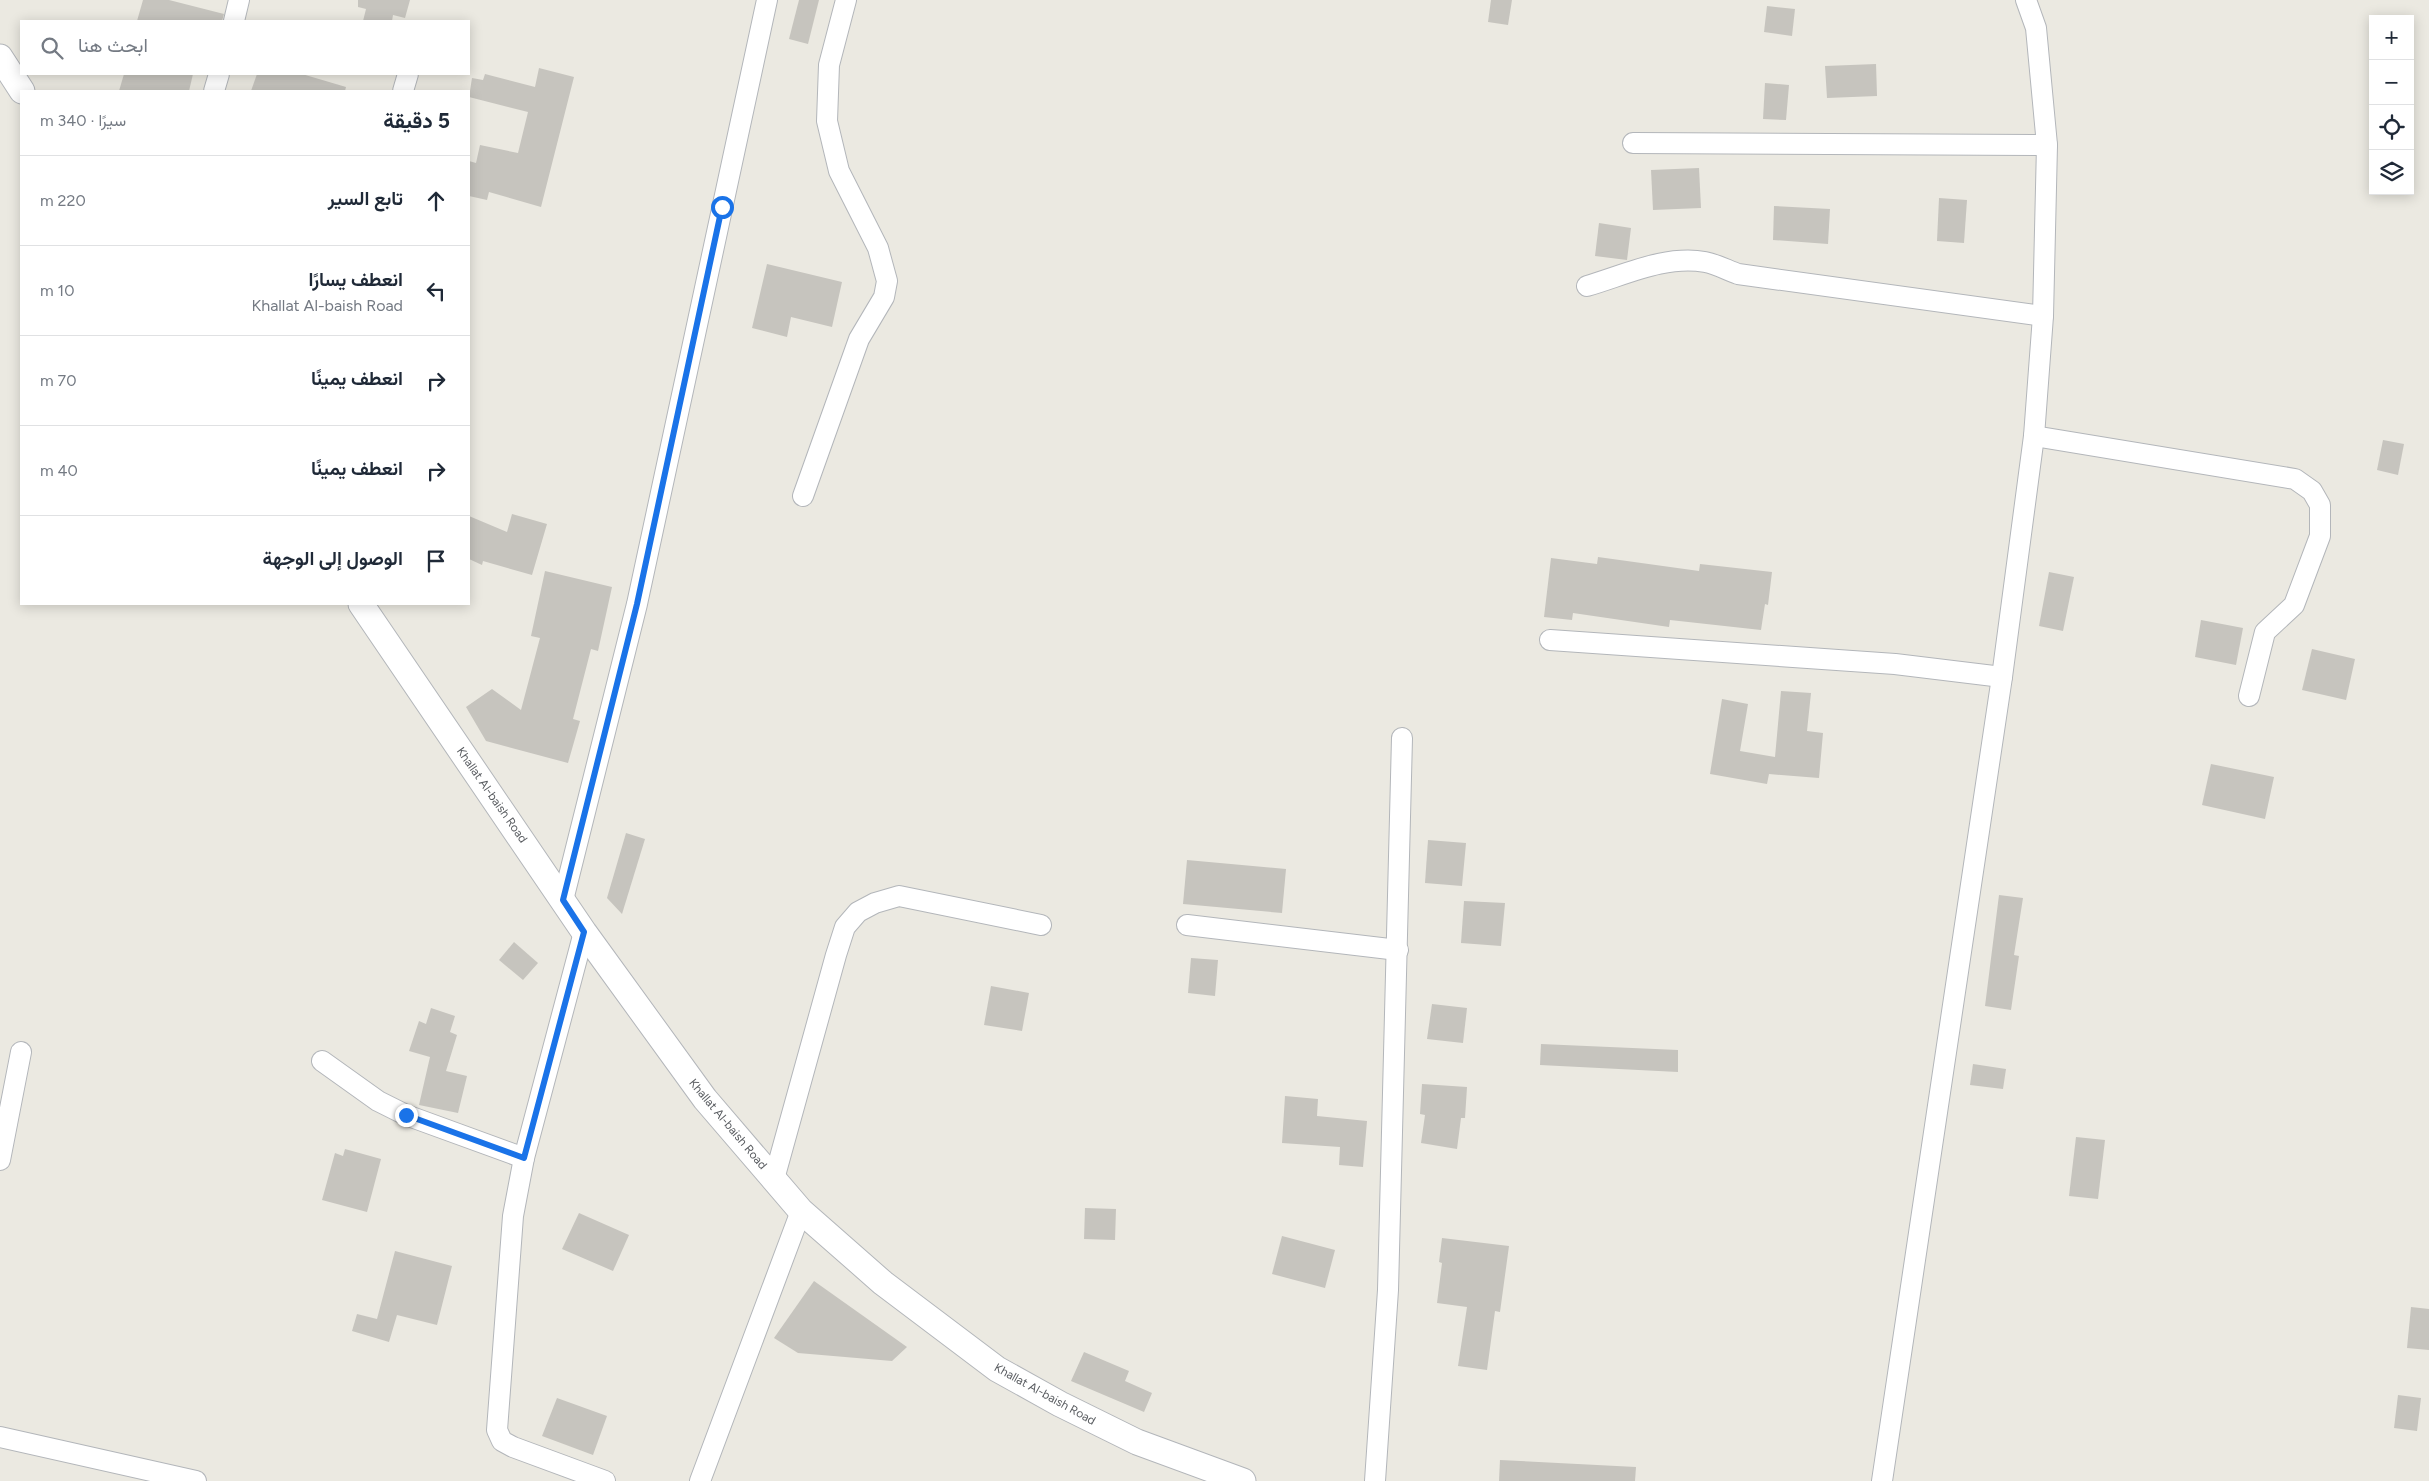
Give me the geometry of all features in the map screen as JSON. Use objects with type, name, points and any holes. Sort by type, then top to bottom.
[{"type":"street","points":[[234,20],[239,0]]},
{"type":"street","points":[[563,900],[637,604],[767,0]]},
{"type":"street","points":[[803,496],[859,339],[884,297],[887,280],[878,248],[839,170],[827,121],[829,65],[846,0]]},
{"type":"street","points":[[1882,1481],[2002,677],[2034,436],[2043,316],[2047,146],[2036,28],[2026,0]]},
{"type":"street","points":[[0,57],[21,90]]},
{"type":"street","points":[[214,90],[219,75]]},
{"type":"street","points":[[403,90],[408,75]]},
{"type":"street","points":[[1633,143],[2047,146]]},
{"type":"street","points":[[1587,286],[1663,263],[1686,260],[1707,262],[1738,274],[2043,316]]},
{"type":"street","points":[[2034,436],[2295,479],[2312,491],[2320,505],[2320,536],[2294,604],[2264,632],[2249,696]]},
{"type":"street","name":"Khallat Al-baish Road","points":[[362,605],[584,932],[705,1099],[801,1211],[883,1283],[997,1369],[1060,1404],[1137,1442],[1242,1481]]},
{"type":"street","points":[[1550,640],[1895,664],[2002,677]]},
{"type":"street","points":[[1375,1481],[1388,1290],[1402,738]]},
{"type":"street","points":[[774,1179],[845,927],[858,912],[875,903],[899,896],[1041,925]]},
{"type":"street","points":[[1187,925],[1398,950]]},
{"type":"street","points":[[584,932],[524,1158],[514,1216],[507,1279],[497,1430],[502,1441],[513,1447],[605,1481]]},
{"type":"street","points":[[0,1160],[21,1052]]},
{"type":"street","points":[[322,1061],[378,1101],[406,1115],[524,1158]]},
{"type":"street","points":[[700,1481],[801,1211]]},
{"type":"street","points":[[0,1437],[196,1481]]},
{"type":"building","points":[[143,0],[169,0],[224,14],[222,20],[137,20]]},
{"type":"building","points":[[358,0],[410,0],[405,18],[393,15],[392,20],[363,20],[366,9],[358,7]]},
{"type":"building","points":[[799,0],[819,0],[808,44],[789,39]]},
{"type":"building","points":[[1491,0],[1512,0],[1508,25],[1488,22]]},
{"type":"building","points":[[1767,6],[1795,9],[1792,36],[1764,32]]},
{"type":"building","points":[[1876,64],[1877,96],[1827,98],[1825,66]]},
{"type":"building","points":[[539,68],[574,77],[541,207],[489,192],[487,200],[470,196],[470,161],[476,163],[480,145],[518,153],[528,112],[470,97],[472,78],[483,80],[485,74],[535,87]]},
{"type":"building","points":[[124,75],[193,75],[189,90],[119,90]]},
{"type":"building","points":[[257,75],[305,75],[346,87],[345,90],[251,90]]},
{"type":"building","points":[[1765,83],[1789,85],[1786,120],[1763,119]]},
{"type":"building","points":[[1699,168],[1701,208],[1653,210],[1651,170]]},
{"type":"building","points":[[1939,198],[1967,200],[1964,243],[1937,241]]},
{"type":"building","points":[[1774,206],[1830,209],[1828,244],[1773,240]]},
{"type":"building","points":[[1599,223],[1631,228],[1627,260],[1595,256]]},
{"type":"building","points":[[767,264],[842,282],[832,327],[791,317],[787,337],[752,328]]},
{"type":"building","points":[[2383,440],[2404,444],[2398,475],[2377,470]]},
{"type":"building","points":[[512,514],[547,524],[532,575],[483,561],[482,565],[470,559],[470,516],[507,532]]},
{"type":"building","points":[[1598,557],[1699,571],[1700,564],[1772,572],[1768,605],[1765,604],[1761,630],[1670,620],[1669,627],[1573,613],[1572,620],[1544,617],[1551,558],[1597,564]]},
{"type":"building","points":[[545,571],[612,587],[598,651],[591,649],[573,719],[580,721],[568,763],[486,741],[466,707],[492,689],[521,710],[540,638],[531,636]]},
{"type":"building","points":[[2049,572],[2074,577],[2063,631],[2039,626]]},
{"type":"building","points":[[2201,620],[2243,628],[2236,665],[2195,657]]},
{"type":"building","points":[[2312,649],[2355,659],[2346,700],[2302,690]]},
{"type":"building","points":[[1781,691],[1811,693],[1807,731],[1823,733],[1819,778],[1769,774],[1767,784],[1710,774],[1722,699],[1748,704],[1740,751],[1775,757]]},
{"type":"building","points":[[2211,764],[2274,777],[2265,819],[2202,805]]},
{"type":"building","points":[[626,833],[645,839],[622,914],[607,898]]},
{"type":"building","points":[[1428,840],[1466,843],[1462,886],[1425,883]]},
{"type":"building","points":[[1187,860],[1286,869],[1282,913],[1183,904]]},
{"type":"building","points":[[1999,895],[2023,898],[2014,955],[2019,956],[2011,1010],[1985,1006]]},
{"type":"building","points":[[1464,901],[1505,903],[1501,946],[1461,943]]},
{"type":"building","points":[[514,942],[538,963],[523,980],[499,960]]},
{"type":"building","points":[[1191,958],[1218,960],[1215,996],[1188,993]]},
{"type":"building","points":[[991,986],[1029,993],[1022,1031],[984,1025]]},
{"type":"building","points":[[1432,1004],[1467,1008],[1463,1043],[1427,1039]]},
{"type":"building","points":[[431,1008],[455,1016],[450,1032],[457,1035],[446,1071],[467,1076],[458,1113],[419,1105],[430,1057],[409,1051],[419,1021],[426,1024]]},
{"type":"building","points":[[1541,1044],[1678,1050],[1678,1072],[1540,1065]]},
{"type":"building","points":[[1973,1064],[2006,1069],[2003,1089],[1970,1085]]},
{"type":"building","points":[[1422,1084],[1467,1087],[1465,1118],[1461,1118],[1457,1149],[1421,1143],[1425,1115],[1420,1114]]},
{"type":"building","points":[[1285,1096],[1318,1099],[1317,1116],[1367,1121],[1363,1167],[1339,1165],[1340,1147],[1282,1143]]},
{"type":"building","points":[[2076,1137],[2105,1140],[2098,1199],[2069,1196]]},
{"type":"building","points":[[345,1149],[381,1159],[367,1212],[322,1200],[335,1153],[343,1156]]},
{"type":"building","points":[[1085,1208],[1116,1209],[1115,1240],[1084,1239]]},
{"type":"building","points":[[579,1213],[629,1235],[613,1271],[562,1249]]},
{"type":"building","points":[[1282,1236],[1335,1250],[1325,1288],[1272,1274]]},
{"type":"building","points":[[1442,1238],[1509,1246],[1500,1312],[1495,1311],[1487,1370],[1458,1366],[1467,1307],[1437,1303],[1442,1263],[1439,1262]]},
{"type":"building","points":[[395,1251],[452,1266],[437,1325],[397,1315],[389,1342],[352,1331],[357,1314],[377,1319]]},
{"type":"building","points":[[814,1281],[907,1347],[892,1361],[798,1353],[774,1338]]},
{"type":"building","points":[[2411,1307],[2429,1309],[2429,1350],[2407,1348]]},
{"type":"building","points":[[1084,1352],[1129,1371],[1125,1381],[1152,1393],[1144,1412],[1071,1381]]},
{"type":"building","points":[[2398,1395],[2421,1398],[2417,1431],[2394,1428]]},
{"type":"building","points":[[557,1398],[607,1416],[593,1455],[542,1436]]},
{"type":"building","points":[[1500,1460],[1636,1467],[1635,1481],[1499,1481]]},
{"type":"route","points":[[406,1115],[524,1158],[584,932],[563,900],[637,604],[722,207]]}]
